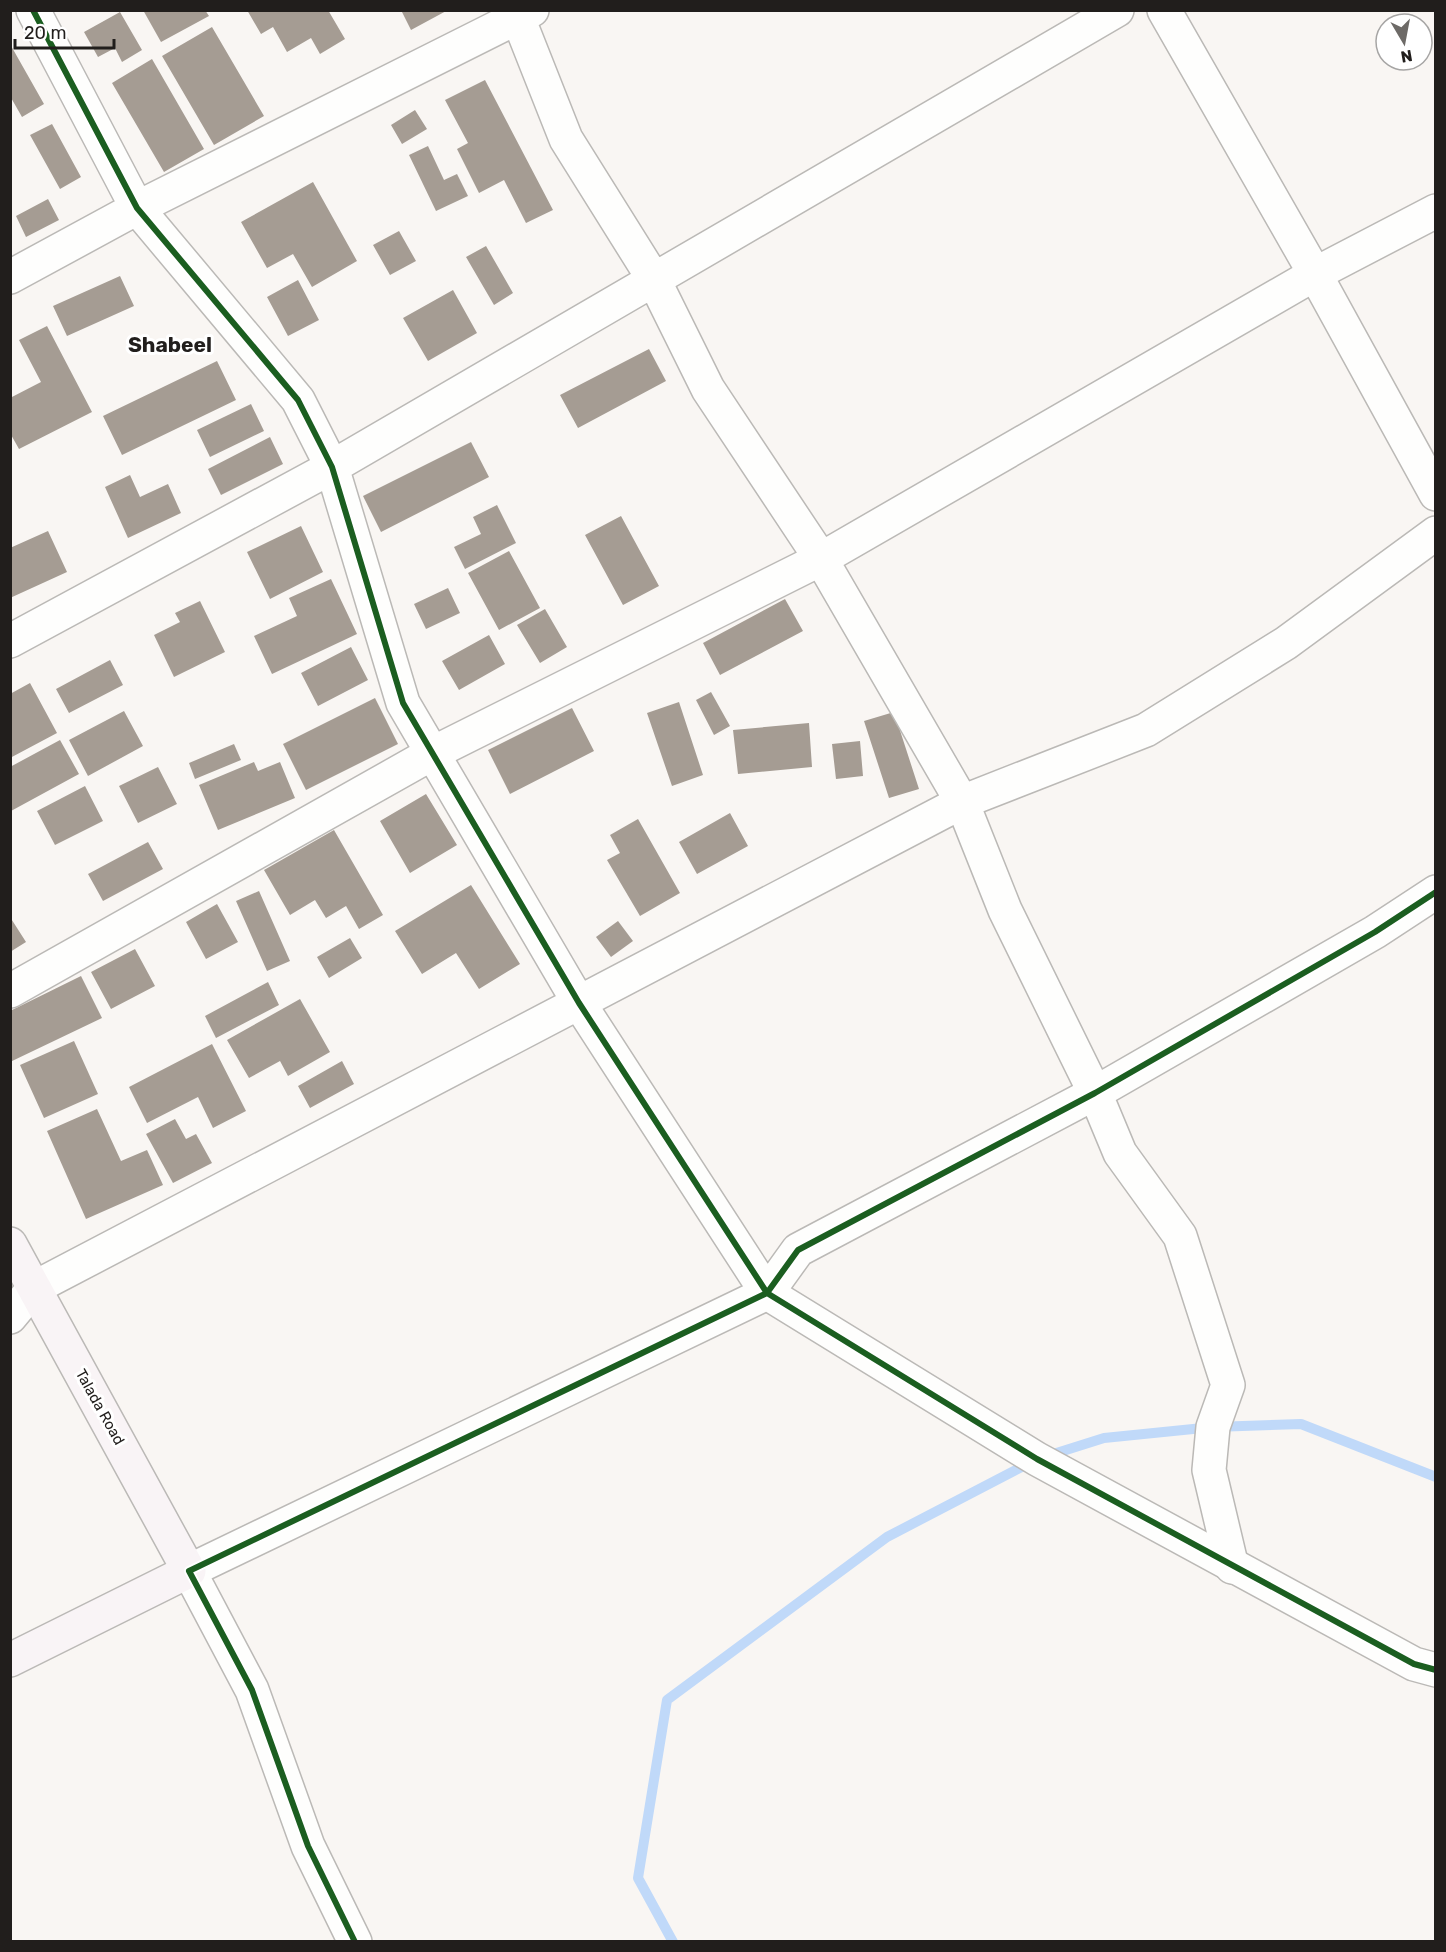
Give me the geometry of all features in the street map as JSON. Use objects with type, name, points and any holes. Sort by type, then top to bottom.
[{"type":"main road","name":"Talada Road","points":[[10,1244],[189,1571]]},
{"type":"main road","points":[[10,1660],[189,1571]]},
{"type":"street","points":[[33,10],[137,208],[298,400],[332,467],[403,703],[579,1003],[767,1293],[1038,1459],[1232,1567],[1414,1664],[1436,1670]]},
{"type":"street","points":[[10,641],[332,467],[653,278],[1117,10]]},
{"type":"street","points":[[1164,10],[1315,274],[1436,494]]},
{"type":"street","points":[[10,277],[137,208],[522,13],[566,139],[653,278],[708,389],[820,559],[962,802],[1005,910],[1095,1093],[1120,1153],[1180,1236],[1228,1385],[1213,1427],[1209,1470],[1232,1567]]},
{"type":"street","points":[[10,991],[431,754],[820,559],[1315,274],[1436,211]]},
{"type":"street","points":[[10,1317],[34,1288],[962,802],[1146,730],[1286,642],[1436,533]]},
{"type":"street","points":[[355,1941],[309,1846],[252,1690],[189,1571],[767,1293],[798,1250],[1095,1093],[1375,932],[1436,891]]},
{"type":"building","points":[[143,10],[205,10],[209,16],[161,42]]},
{"type":"building","points":[[247,10],[328,10],[345,39],[320,54],[311,38],[287,52],[273,27],[261,34]]},
{"type":"building","points":[[401,10],[448,10],[411,30]]},
{"type":"building","points":[[120,12],[142,50],[122,62],[115,48],[98,57],[84,32]]},
{"type":"building","points":[[212,27],[264,116],[214,145],[162,56]]},
{"type":"building","points":[[10,44],[44,104],[22,117],[10,96]]},
{"type":"building","points":[[152,59],[204,149],[164,172],[112,83]]},
{"type":"building","points":[[485,80],[553,210],[526,223],[504,180],[479,193],[457,149],[468,143],[445,100]]},
{"type":"building","points":[[415,110],[427,129],[402,144],[391,125]]},
{"type":"building","points":[[52,124],[81,177],[60,189],[30,135]]},
{"type":"building","points":[[428,146],[444,180],[457,174],[468,196],[436,211],[409,155]]},
{"type":"building","points":[[313,182],[357,261],[312,287],[293,254],[267,268],[241,222]]},
{"type":"building","points":[[48,199],[59,220],[26,237],[16,216]]},
{"type":"building","points":[[399,231],[416,261],[390,275],[373,245]]},
{"type":"building","points":[[486,246],[513,293],[494,305],[466,257]]},
{"type":"building","points":[[120,276],[134,306],[67,336],[53,306]]},
{"type":"building","points":[[298,280],[319,320],[288,336],[267,297]]},
{"type":"building","points":[[453,290],[477,333],[428,361],[403,318]]},
{"type":"building","points":[[47,326],[92,412],[19,449],[10,433],[10,398],[41,382],[19,340]]},
{"type":"building","points":[[649,349],[666,381],[578,428],[560,395]]},
{"type":"building","points":[[217,361],[236,400],[122,455],[103,416]]},
{"type":"building","points":[[251,404],[264,431],[210,457],[197,430]]},
{"type":"building","points":[[270,437],[283,464],[221,495],[208,469]]},
{"type":"building","points":[[471,442],[489,477],[381,532],[363,496]]},
{"type":"building","points":[[130,475],[140,497],[168,484],[181,513],[128,538],[105,487]]},
{"type":"building","points":[[497,505],[516,543],[465,569],[454,547],[481,534],[473,517]]},
{"type":"building","points":[[621,516],[659,586],[623,605],[585,535]]},
{"type":"building","points":[[301,526],[323,572],[270,599],[247,552]]},
{"type":"building","points":[[48,531],[67,572],[10,598],[10,548]]},
{"type":"building","points":[[509,551],[540,608],[499,630],[468,573]]},
{"type":"building","points":[[331,579],[357,634],[272,674],[254,636],[297,616],[289,598]]},
{"type":"building","points":[[448,588],[460,613],[426,629],[414,604]]},
{"type":"building","points":[[785,599],[803,631],[720,675],[703,643]]},
{"type":"building","points":[[200,601],[225,652],[174,677],[154,635],[180,622],[175,613]]},
{"type":"building","points":[[545,609],[567,647],[540,663],[517,625]]},
{"type":"building","points":[[489,635],[505,664],[459,690],[442,661]]},
{"type":"building","points":[[351,647],[368,680],[318,706],[301,673]]},
{"type":"building","points":[[110,660],[123,685],[69,713],[56,689]]},
{"type":"building","points":[[30,683],[57,733],[10,758],[10,694]]},
{"type":"building","points":[[711,692],[730,726],[714,735],[696,700]]},
{"type":"building","points":[[375,698],[398,744],[306,790],[283,744]]},
{"type":"building","points":[[679,702],[703,775],[672,786],[647,713]]},
{"type":"building","points":[[572,708],[594,751],[510,794],[488,750]]},
{"type":"building","points":[[124,711],[143,746],[88,776],[69,740]]},
{"type":"building","points":[[894,712],[919,789],[889,798],[864,721]]},
{"type":"building","points":[[809,723],[812,767],[738,774],[733,730]]},
{"type":"building","points":[[60,740],[79,774],[11,811],[10,767]]},
{"type":"building","points":[[860,741],[863,776],[836,779],[832,744]]},
{"type":"building","points":[[234,744],[241,760],[195,779],[189,763]]},
{"type":"building","points":[[254,762],[258,771],[280,762],[295,798],[218,830],[199,785]]},
{"type":"building","points":[[158,767],[177,804],[138,823],[119,786]]},
{"type":"building","points":[[85,786],[103,821],[55,845],[37,811]]},
{"type":"building","points":[[426,794],[457,845],[410,873],[380,821]]},
{"type":"building","points":[[730,813],[748,846],[697,874],[679,842]]},
{"type":"building","points":[[638,819],[680,893],[640,916],[607,860],[620,853],[610,835]]},
{"type":"building","points":[[334,830],[383,915],[359,929],[346,906],[326,918],[315,900],[290,915],[264,870]]},
{"type":"building","points":[[148,842],[163,869],[103,901],[88,874]]},
{"type":"building","points":[[471,885],[520,964],[479,989],[456,953],[422,974],[395,931]]},
{"type":"building","points":[[259,891],[290,961],[267,971],[236,901]]},
{"type":"building","points":[[217,904],[238,942],[206,959],[186,922]]},
{"type":"building","points":[[10,917],[26,942],[10,952]]},
{"type":"building","points":[[618,921],[633,941],[611,957],[596,937]]},
{"type":"building","points":[[350,938],[362,958],[329,978],[317,957]]},
{"type":"building","points":[[135,949],[155,986],[111,1009],[91,972]]},
{"type":"building","points":[[81,976],[102,1018],[10,1062],[10,1011]]},
{"type":"building","points":[[268,982],[279,1005],[216,1038],[205,1016]]},
{"type":"building","points":[[300,999],[330,1052],[288,1076],[280,1061],[249,1078],[227,1040]]},
{"type":"building","points":[[74,1041],[98,1094],[44,1118],[20,1065]]},
{"type":"building","points":[[212,1044],[246,1111],[213,1128],[198,1097],[147,1123],[129,1087]]},
{"type":"building","points":[[342,1061],[354,1084],[310,1108],[298,1086]]},
{"type":"building","points":[[97,1109],[121,1161],[147,1150],[163,1185],[86,1219],[47,1131]]},
{"type":"building","points":[[175,1119],[186,1139],[196,1134],[212,1163],[173,1183],[146,1134]]},
{"type":"waterway","points":[[1047,1456],[1104,1438],[1213,1427],[1301,1424],[1436,1477]]},
{"type":"waterway","points":[[673,1942],[638,1878],[667,1700],[887,1537],[1033,1461]]},
{"type":"cycle path","points":[[33,10],[137,208],[298,400],[332,467],[403,703],[579,1003],[767,1293],[798,1250],[1095,1093],[1375,932],[1436,892]]},
{"type":"cycle path","points":[[355,1942],[308,1846],[252,1690],[189,1571],[767,1293],[1037,1459],[1414,1664],[1436,1670]]},
{"type":"district","name":"Shabeel","points":[[170,345]]}]
